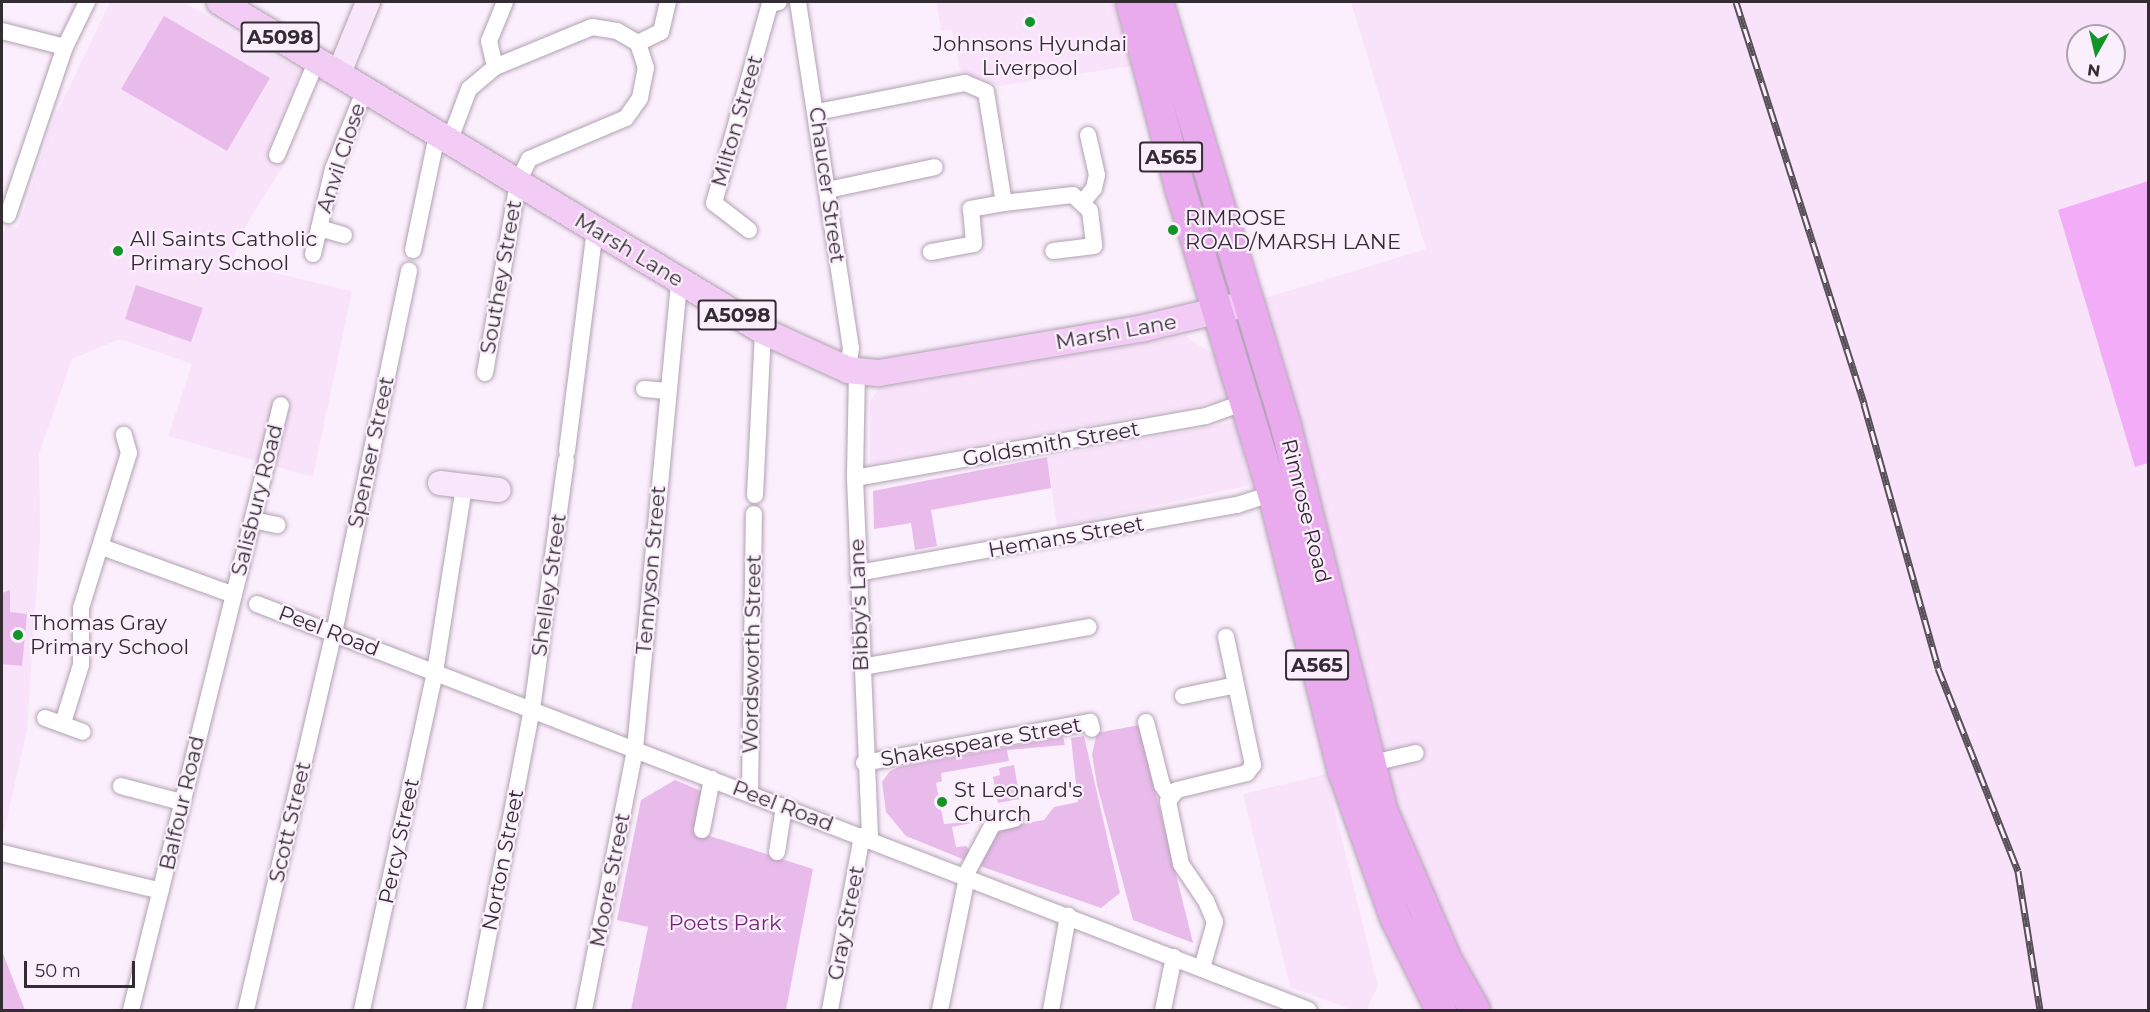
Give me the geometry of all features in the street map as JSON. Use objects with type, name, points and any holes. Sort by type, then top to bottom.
[{"type":"highway","name":"Rimrose Road","points":[[1131,2],[1180,191],[1356,768],[1395,917],[1441,1011]]},
{"type":"highway","name":"Rimrose Road","points":[[1158,2],[1286,427],[1356,768],[1446,961],[1475,1011]]},
{"type":"highway","points":[[1412,1011],[1425,982]]},
{"type":"main road","name":"Marsh Lane","points":[[220,2],[763,331],[852,370],[879,374],[1218,312],[1249,303]]},
{"type":"street","points":[[8,215],[65,47],[87,2]]},
{"type":"street","points":[[339,73],[368,2]]},
{"type":"street","points":[[495,67],[489,41],[505,2]]},
{"type":"street","name":"Milton Street","points":[[749,231],[714,203],[770,4],[779,2]]},
{"type":"street","name":"Chaucer Street","points":[[798,2],[828,190],[851,348],[852,370]]},
{"type":"street","points":[[638,43],[661,32],[668,4]]},
{"type":"street","points":[[413,250],[443,139],[469,88],[495,67],[592,27],[618,31],[638,43],[646,69],[640,98],[626,118],[529,159],[518,182]]},
{"type":"street","points":[[2,31],[65,47]]},
{"type":"street","points":[[277,154],[317,60]]},
{"type":"street","points":[[816,112],[965,83],[986,92],[1004,203]]},
{"type":"street","name":"Anvil Close","points":[[313,254],[333,170],[365,89]]},
{"type":"street","points":[[1082,203],[1094,188],[1097,175],[1089,135]]},
{"type":"street","points":[[828,190],[935,167]]},
{"type":"street","name":"Southey Street","points":[[485,373],[518,182]]},
{"type":"street","points":[[931,252],[974,243],[971,209],[1073,195],[1090,211],[1094,246],[1053,251]]},
{"type":"street","name":"Anvil Close","points":[[319,228],[344,235]]},
{"type":"street","name":"Shelley Street","points":[[532,709],[595,230]]},
{"type":"street","name":"Spenser Street","points":[[334,633],[409,271]]},
{"type":"street","name":"Tennyson Street","points":[[635,749],[679,280]]},
{"type":"street","points":[[754,495],[763,331]]},
{"type":"street","name":"Bibby's Lane","points":[[852,370],[866,838]]},
{"type":"street","points":[[644,389],[667,391]]},
{"type":"street","name":"Goldsmith Street","points":[[855,478],[1206,416],[1245,402]]},
{"type":"street","name":"Salisbury Road","points":[[234,596],[281,405]]},
{"type":"street","points":[[63,723],[81,665],[81,608],[102,547],[129,453],[124,435]]},
{"type":"street","points":[[440,483],[499,490]]},
{"type":"street","points":[[435,672],[464,486]]},
{"type":"street","name":"Hemans Street","points":[[858,573],[1237,505],[1273,493]]},
{"type":"street","name":"Wordsworth Street","points":[[750,794],[754,514]]},
{"type":"street","points":[[253,520],[277,525]]},
{"type":"street","points":[[102,547],[234,596]]},
{"type":"street","name":"Balfour Road","points":[[131,1011],[181,802],[234,596]]},
{"type":"street","name":"Peel Road","points":[[257,604],[1202,968],[1274,1004],[1308,1011]]},
{"type":"street","points":[[862,667],[1088,627]]},
{"type":"street","name":"Scott Street","points":[[246,1011],[334,633]]},
{"type":"street","points":[[1202,968],[1215,922],[1206,901],[1181,864],[1168,808],[1170,797],[1177,790],[1251,770],[1253,759],[1226,637]]},
{"type":"street","name":"Percy Street","points":[[362,1011],[435,672]]},
{"type":"street","points":[[1183,696],[1236,685]]},
{"type":"street","name":"Norton Street","points":[[474,1011],[532,709]]},
{"type":"street","points":[[45,718],[83,732]]},
{"type":"street","name":"Shakespeare Street","points":[[864,763],[1090,722],[1092,729]]},
{"type":"street","points":[[1146,722],[1162,785],[1170,797]]},
{"type":"street","name":"Moore Street","points":[[584,1011],[635,749]]},
{"type":"street","points":[[1356,768],[1416,753]]},
{"type":"street","points":[[702,830],[712,779]]},
{"type":"street","points":[[121,786],[181,802]]},
{"type":"street","points":[[777,852],[784,807]]},
{"type":"street","points":[[940,1011],[966,876],[993,824],[1014,819]]},
{"type":"street","name":"Gray Street","points":[[830,1011],[866,838]]},
{"type":"street","points":[[2,853],[161,891]]},
{"type":"street","points":[[1051,1011],[1068,916]]},
{"type":"street","points":[[1163,1011],[1174,957]]},
{"type":"shaded area","name":"All Saints Catholic Primary School","points":[[110,2],[184,2],[301,71],[268,152],[286,161],[239,237],[233,263],[352,291],[313,477],[168,436],[192,364],[120,339],[72,359],[39,454],[40,540],[27,730],[2,840],[2,238],[6,225],[18,228],[53,121]]},
{"type":"shaded area","points":[[936,2],[1113,2],[1131,66],[999,86],[960,71],[952,30],[941,31]]},
{"type":"shaded area","points":[[1351,2],[2148,2],[2148,1010],[1475,1010],[1401,862],[1249,303],[1426,249]]},
{"type":"shaded area","points":[[2148,181],[2148,463],[2135,467],[2058,210]]},
{"type":"shaded area","points":[[1185,336],[1218,357],[1228,400],[870,464],[870,401],[879,388]]},
{"type":"shaded area","points":[[1235,422],[1251,485],[1057,527],[1047,457]]},
{"type":"shaded area","points":[[1326,774],[1378,986],[1366,1010],[1353,1010],[1290,987],[1243,794]]},
{"type":"green space","points":[[164,16],[270,78],[227,151],[121,89]]},
{"type":"green space","points":[[136,285],[203,308],[191,342],[125,319]]},
{"type":"green space","points":[[1047,457],[1051,488],[931,510],[937,546],[915,550],[911,523],[874,529],[873,491]]},
{"type":"green space","points":[[10,590],[10,612],[27,614],[22,666],[2,664],[2,593]]},
{"type":"green space","points":[[1139,725],[1193,943],[1133,920],[1097,785],[1092,754],[1097,733]]},
{"type":"green space","points":[[1084,736],[1120,893],[1101,908],[977,865],[996,828],[1044,820],[1054,807],[1078,802],[1071,738]]},
{"type":"green space","points":[[1063,737],[1065,745],[1007,750],[1009,761],[941,773],[942,781],[936,783],[944,824],[982,821],[952,827],[956,847],[966,846],[970,851],[965,860],[906,836],[886,812],[882,782],[890,771],[899,767]]},
{"type":"green space","points":[[1014,765],[1020,799],[998,803],[993,777],[1000,775],[999,768]]},
{"type":"green space","name":"Poets Park","points":[[675,780],[701,791],[694,831],[813,869],[786,1010],[631,1010],[648,927],[617,920],[641,800]]},
{"type":"green space","points":[[2,951],[25,1010],[2,1010]]},
{"type":"railway","points":[[1736,2],[1864,404],[1938,668],[2018,871],[2040,1010]]},
{"type":"place","name":"Johnsons Hyundai Liverpool","points":[[1030,22]]},
{"type":"place","name":"RIMROSE ROAD/MARSH LANE","points":[[1173,230]]},
{"type":"place","name":"All Saints Catholic Primary School","points":[[118,251]]},
{"type":"place","name":"Thomas Gray Primary School","points":[[18,635]]},
{"type":"place","name":"St Leonard's Church","points":[[942,802]]}]
